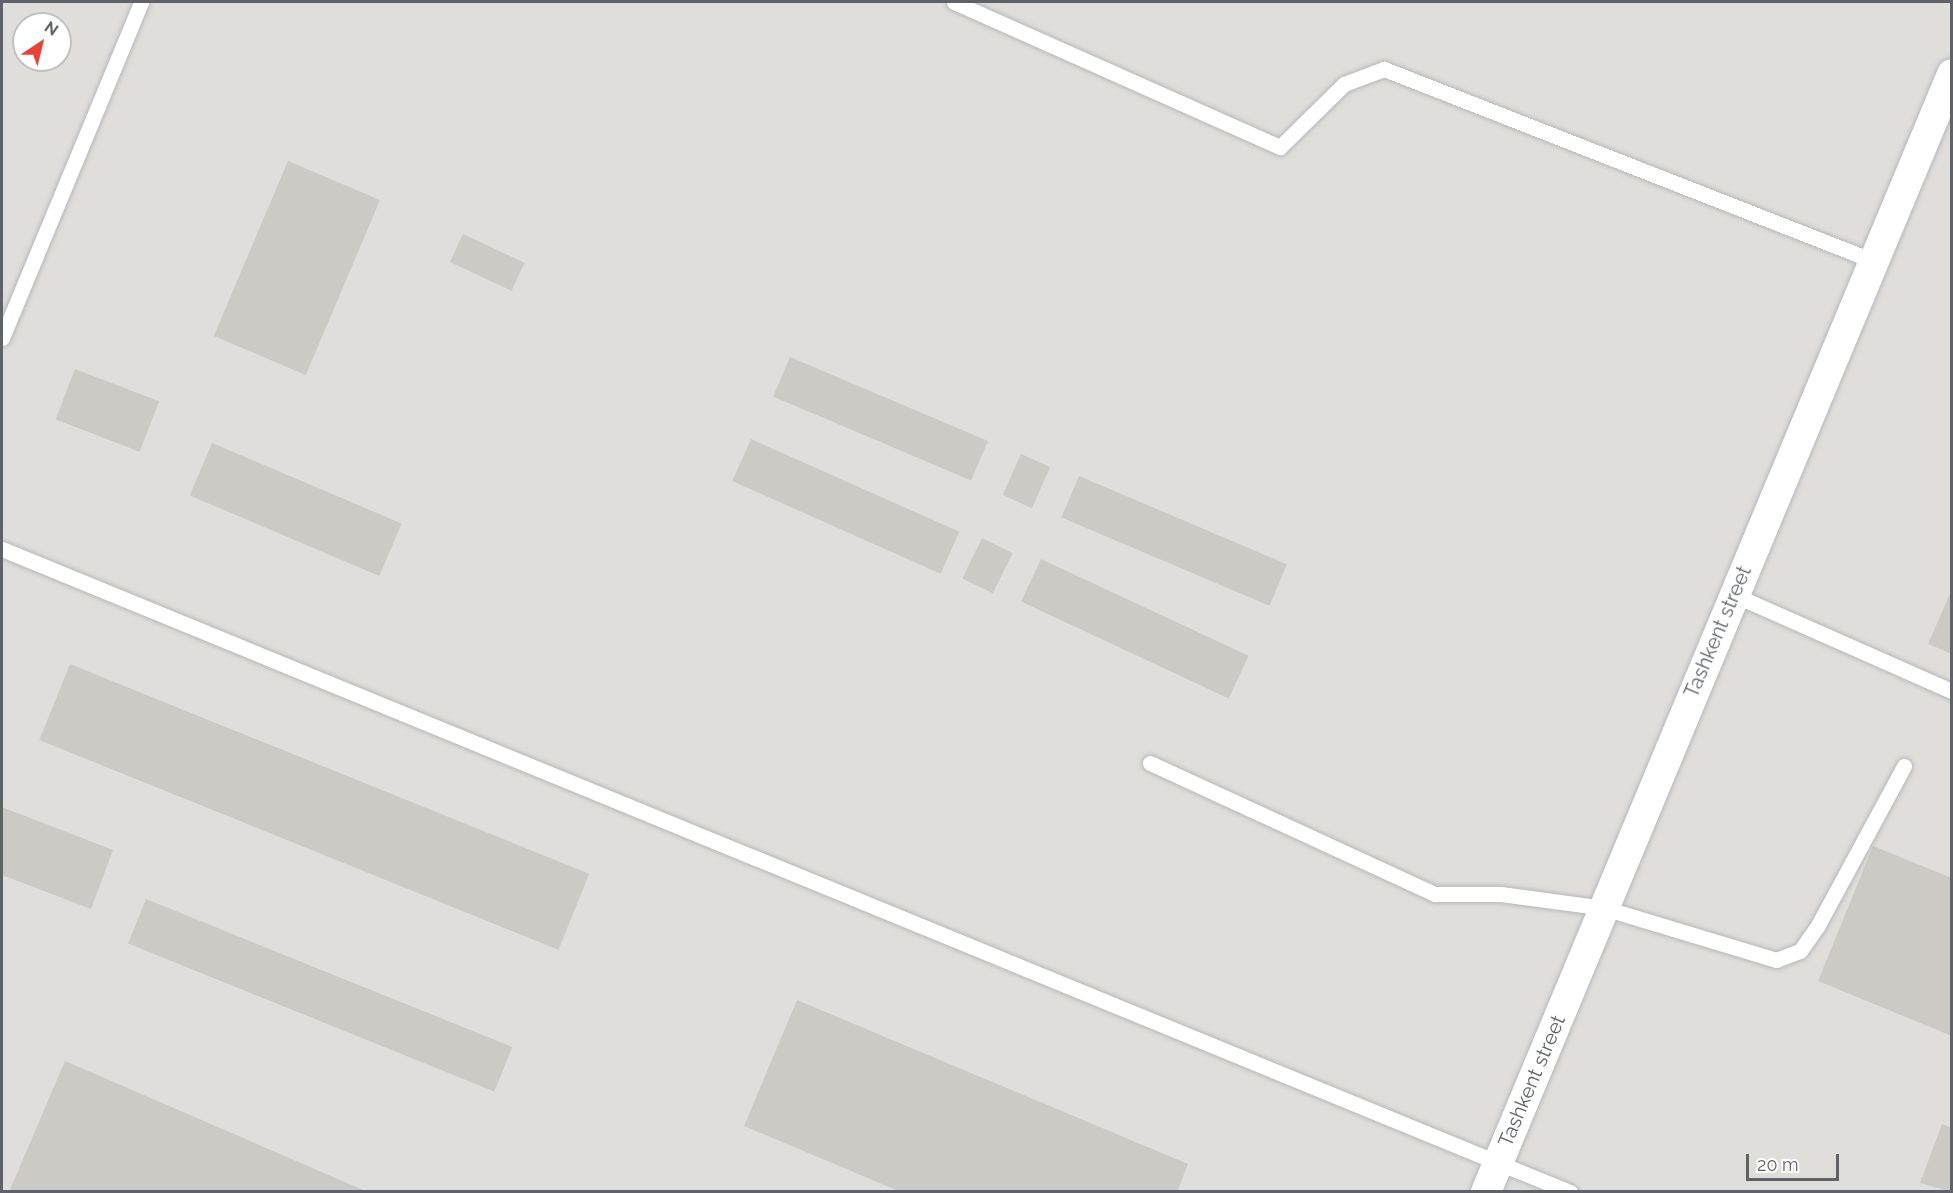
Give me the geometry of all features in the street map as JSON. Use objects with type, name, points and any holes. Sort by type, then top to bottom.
[{"type":"street","name":"Tashkent street","points":[[1486,1191],[1952,74]]},
{"type":"lane","points":[[2,338],[141,2]]},
{"type":"lane","points":[[954,2],[1280,147],[1344,84],[1384,69],[1874,261]]},
{"type":"lane","points":[[2,549],[1570,1191]]},
{"type":"lane","points":[[1734,595],[1952,691]]},
{"type":"lane","points":[[1150,763],[1435,894],[1501,894],[1604,908],[1776,960],[1800,951],[1904,766]]},
{"type":"shaded area","points":[[2,2],[1951,2],[1951,1191],[2,1191]]},
{"type":"building","points":[[288,161],[380,200],[306,375],[214,336]]},
{"type":"building","points":[[463,234],[525,263],[512,291],[450,262]]},
{"type":"building","points":[[790,357],[988,441],[971,481],[773,397]]},
{"type":"building","points":[[75,369],[159,401],[140,452],[56,419]]},
{"type":"building","points":[[751,439],[959,532],[941,574],[732,481]]},
{"type":"building","points":[[212,443],[402,523],[379,576],[190,495]]},
{"type":"building","points":[[1021,454],[1050,467],[1032,508],[1003,495]]},
{"type":"building","points":[[1079,476],[1287,564],[1269,606],[1061,517]]},
{"type":"building","points":[[982,538],[1013,553],[993,593],[962,578]]},
{"type":"building","points":[[1041,559],[1249,656],[1229,698],[1021,602]]},
{"type":"building","points":[[1952,589],[1952,654],[1928,644]]},
{"type":"building","points":[[70,664],[589,874],[559,950],[39,740]]},
{"type":"building","points":[[2,807],[113,850],[91,909],[2,875]]},
{"type":"building","points":[[1873,846],[1952,878],[1952,1036],[1818,981]]},
{"type":"building","points":[[146,899],[512,1047],[494,1091],[128,944]]},
{"type":"building","points":[[797,1000],[1188,1164],[1177,1192],[901,1192],[744,1126]]},
{"type":"building","points":[[65,1061],[368,1192],[9,1192]]},
{"type":"building","points":[[1942,1124],[1952,1128],[1952,1192],[1920,1183]]}]
